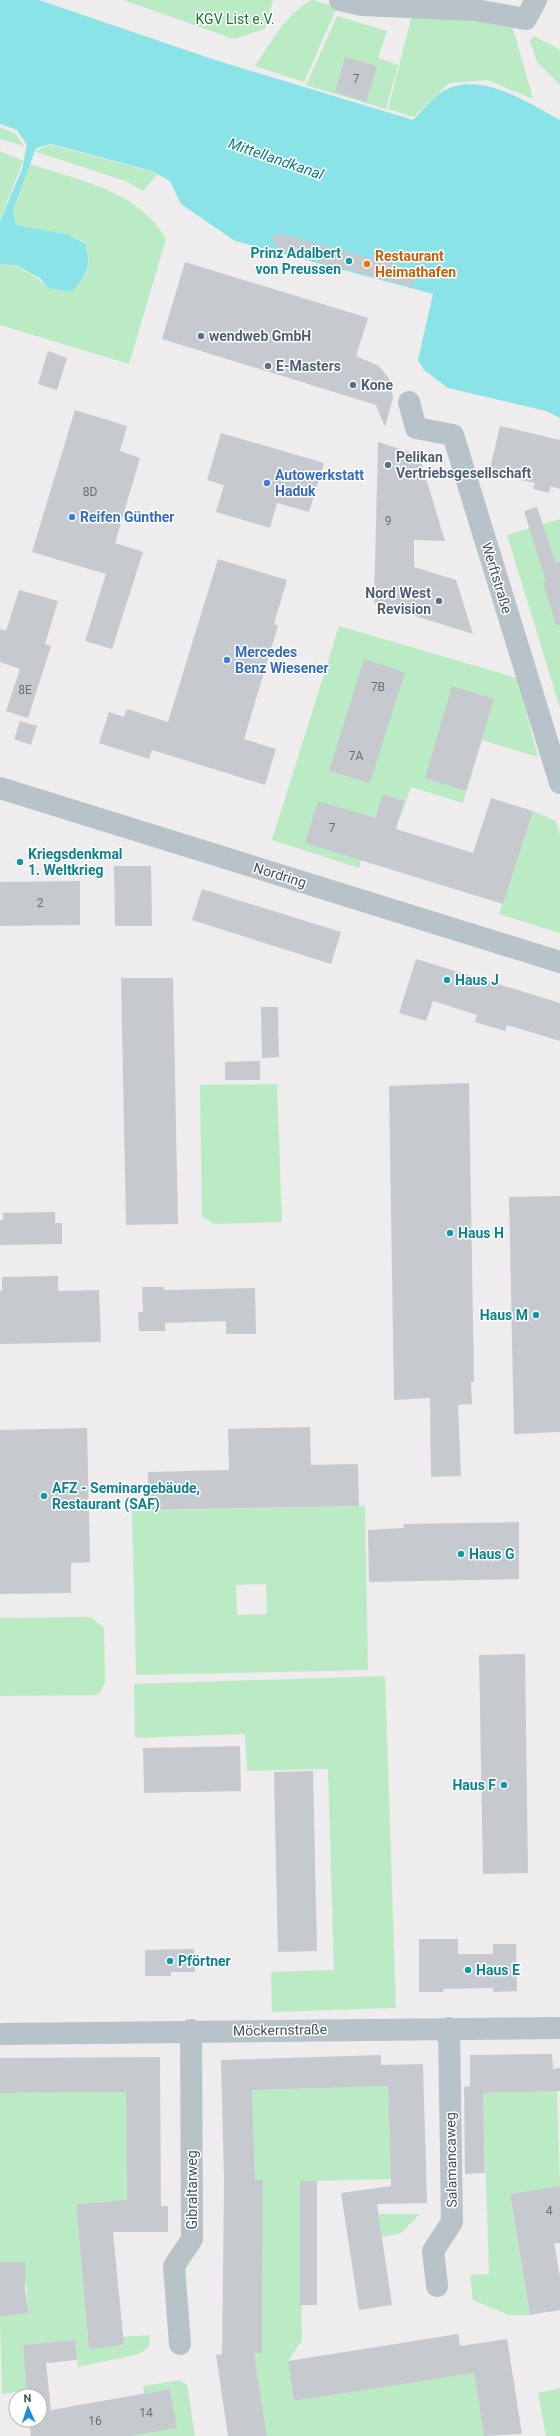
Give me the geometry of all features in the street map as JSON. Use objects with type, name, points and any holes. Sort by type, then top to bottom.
[{"type":"street","points":[[340,0],[362,5],[475,10],[526,19],[536,0]]},
{"type":"street","name":"Werftstraße","points":[[409,402],[416,428],[453,435],[560,783]]},
{"type":"street","name":"Nordring","points":[[0,788],[560,962]]},
{"type":"street","name":"Salamancaweg","points":[[437,2286],[433,2251],[452,2222],[449,2028]]},
{"type":"street","name":"Möckernstraße","points":[[0,2034],[191,2030],[560,2028]]},
{"type":"street","name":"Gibraltarweg","points":[[180,2344],[174,2266],[192,2239],[191,2030]]},
{"type":"green space","name":"KGV List e.V.","points":[[123,0],[273,0],[265,29],[234,39]]},
{"type":"green space","points":[[312,0],[337,7],[304,82],[255,66],[280,29],[294,13]]},
{"type":"green space","points":[[412,15],[512,25],[533,99],[487,80],[449,83],[414,117],[388,109]]},
{"type":"green space","points":[[337,16],[387,31],[378,58],[398,65],[386,109],[306,85]]},
{"type":"green space","points":[[534,36],[560,50],[560,85],[537,62],[530,41]]},
{"type":"green space","points":[[0,127],[16,134],[24,146],[0,139]]},
{"type":"green space","points":[[51,145],[150,171],[157,175],[143,191],[126,181],[36,152],[38,149]]},
{"type":"green space","points":[[0,151],[23,161],[0,220]]},
{"type":"green space","points":[[30,164],[88,182],[124,198],[140,209],[154,222],[166,239],[129,364],[0,325],[0,264],[17,267],[39,279],[48,288],[72,292],[87,270],[88,251],[86,243],[67,234],[16,225],[13,210]]},
{"type":"green space","points":[[560,519],[560,708],[507,535]]},
{"type":"green space","points":[[339,626],[517,678],[538,757],[482,740],[463,803],[411,787],[400,818],[377,810],[359,868],[272,840]]},
{"type":"green space","points":[[533,811],[556,821],[560,835],[560,933],[499,914]]},
{"type":"green space","points":[[277,1084],[282,1222],[214,1224],[202,1216],[200,1085]]},
{"type":"green space","points":[[365,1506],[368,1670],[136,1675],[132,1511]],"holes":[[[266,1584],[267,1614],[237,1615],[236,1585]]]},
{"type":"green space","points":[[90,1617],[104,1628],[105,1682],[101,1691],[95,1695],[0,1696],[0,1618]]},
{"type":"green space","points":[[385,1676],[396,2008],[272,2012],[271,1972],[334,1970],[328,1769],[247,1771],[245,1734],[135,1738],[134,1684]]},
{"type":"green space","points":[[388,2086],[391,2179],[300,2181],[302,2340],[288,2361],[294,2401],[461,2375],[473,2367],[484,2436],[267,2436],[254,2353],[262,2352],[263,2181],[255,2180],[252,2090]]},
{"type":"green space","points":[[557,2091],[560,2187],[510,2194],[530,2315],[508,2315],[473,2300],[470,2275],[489,2274],[483,2093]]},
{"type":"green space","points":[[126,2092],[127,2206],[110,2201],[76,2204],[89,2349],[124,2345],[123,2337],[150,2335],[149,2347],[139,2354],[78,2367],[75,2340],[23,2345],[27,2388],[8,2388],[8,2393],[2,2394],[0,2317],[29,2313],[25,2279],[0,2262],[0,2093]]},
{"type":"green space","points":[[378,2214],[420,2214],[401,2233],[382,2237]]},
{"type":"green space","points":[[180,2380],[187,2385],[195,2436],[131,2436],[177,2428],[170,2389],[144,2394],[143,2386]]},
{"type":"green space","points":[[560,2388],[560,2436],[546,2436],[538,2393]]},
{"type":"water","name":"Mittellandkanal","points":[[0,0],[39,0],[215,60],[413,120],[432,100],[445,90],[459,85],[474,84],[489,87],[519,98],[560,120],[560,418],[546,411],[448,388],[424,370],[418,360],[433,294],[235,241],[181,204],[170,181],[152,171],[51,144],[36,148],[13,210],[16,225],[67,234],[86,244],[88,265],[84,275],[72,292],[48,288],[40,278],[17,266],[0,264],[0,221],[22,169],[27,145],[17,130],[0,124]]},
{"type":"building","points":[[345,57],[377,66],[366,102],[335,92]]},
{"type":"building","name":"Prinz Adalbert von Preussen","points":[[282,234],[416,271],[412,287],[281,251],[270,237]]},
{"type":"building","points":[[185,262],[368,318],[356,356],[379,366],[390,380],[393,398],[385,427],[376,405],[162,339]]},
{"type":"building","points":[[48,351],[67,358],[57,390],[38,384]]},
{"type":"building","points":[[75,410],[127,426],[120,451],[140,458],[115,543],[143,552],[112,649],[85,641],[106,574],[32,552]]},
{"type":"building","points":[[500,426],[560,440],[560,489],[551,486],[549,493],[533,489],[535,483],[489,473]]},
{"type":"building","name":"Autowerkstatt Haduk","points":[[221,433],[324,463],[309,512],[277,503],[270,528],[216,512],[224,485],[207,480]]},
{"type":"building","points":[[378,442],[419,455],[445,541],[414,540],[414,567],[456,580],[473,634],[374,603]]},
{"type":"building","points":[[537,507],[556,563],[560,562],[560,625],[556,625],[543,582],[546,582],[524,511]]},
{"type":"building","name":"Mercedes Benz Wiesener","points":[[218,559],[287,580],[274,624],[278,626],[244,739],[276,749],[265,785],[152,750],[149,759],[99,743],[109,712],[124,717],[127,709],[168,722]]},
{"type":"building","points":[[19,590],[58,601],[45,644],[51,646],[28,718],[6,711],[20,669],[0,662],[0,629],[6,631]]},
{"type":"building","points":[[364,659],[405,672],[370,783],[329,771]]},
{"type":"building","points":[[452,686],[494,699],[466,791],[425,778]]},
{"type":"building","points":[[20,721],[37,726],[31,745],[14,739]]},
{"type":"building","points":[[383,794],[404,801],[396,829],[473,853],[491,798],[533,811],[503,904],[305,843],[318,801],[375,818]]},
{"type":"building","points":[[114,866],[151,866],[152,926],[115,926]]},
{"type":"building","points":[[80,881],[80,925],[0,926],[0,882]]},
{"type":"building","points":[[202,889],[341,932],[331,964],[192,920]]},
{"type":"building","name":"Haus J","points":[[416,959],[560,1003],[560,1041],[507,1025],[505,1031],[475,1022],[477,1015],[433,1001],[426,1021],[399,1013]]},
{"type":"building","points":[[121,978],[173,978],[178,1224],[126,1225]]},
{"type":"building","points":[[261,1007],[278,1007],[279,1057],[262,1058]]},
{"type":"building","points":[[260,1061],[260,1080],[225,1080],[225,1062]]},
{"type":"building","points":[[469,1083],[474,1382],[471,1382],[472,1404],[458,1405],[461,1476],[431,1477],[430,1398],[394,1400],[389,1086]]},
{"type":"building","name":"Haus M","points":[[560,1196],[560,1432],[514,1434],[509,1197]]},
{"type":"building","points":[[55,1212],[55,1223],[62,1223],[62,1244],[0,1245],[0,1220],[3,1220],[3,1213]]},
{"type":"building","points":[[58,1276],[58,1291],[99,1290],[101,1342],[0,1344],[0,1291],[2,1291],[2,1277]]},
{"type":"building","points":[[142,1287],[164,1287],[164,1290],[255,1288],[256,1334],[226,1334],[226,1321],[165,1323],[165,1331],[139,1331],[138,1312],[143,1312]]},
{"type":"building","points":[[310,1427],[311,1465],[358,1464],[359,1506],[149,1510],[148,1472],[229,1470],[228,1429]]},
{"type":"building","name":"AFZ - Seminargebäude, Restaurant (SAF)","points":[[87,1428],[90,1562],[71,1563],[71,1593],[0,1594],[0,1430]]},
{"type":"building","name":"Haus G","points":[[519,1522],[519,1579],[369,1582],[368,1530],[404,1528],[403,1524]]},
{"type":"building","name":"Haus F","points":[[525,1654],[528,1873],[483,1874],[479,1655]]},
{"type":"building","points":[[240,1746],[241,1791],[144,1793],[143,1748]]},
{"type":"building","points":[[313,1771],[317,1951],[278,1952],[274,1772]]},
{"type":"building","name":"Haus E","points":[[419,1939],[458,1939],[458,1954],[493,1954],[493,1944],[516,1944],[517,1991],[493,1992],[493,1988],[443,1989],[443,1992],[419,1992]]},
{"type":"building","name":"Pförtner","points":[[194,1949],[195,1972],[171,1972],[171,1976],[145,1976],[145,1950]]},
{"type":"building","points":[[552,2054],[553,2069],[560,2068],[560,2091],[483,2093],[485,2173],[465,2174],[464,2087],[470,2086],[470,2055]]},
{"type":"building","points":[[381,2055],[381,2065],[423,2064],[427,2203],[377,2204],[392,2305],[359,2310],[341,2193],[391,2186],[388,2086],[252,2090],[255,2180],[263,2180],[262,2353],[254,2353],[267,2436],[228,2436],[216,2355],[222,2354],[224,2180],[221,2060]]},
{"type":"building","points":[[160,2057],[161,2206],[168,2206],[168,2232],[113,2232],[124,2345],[89,2349],[76,2204],[127,2200],[126,2092],[0,2093],[0,2058]]},
{"type":"building","points":[[300,2181],[317,2181],[317,2305],[300,2305]]},
{"type":"building","points":[[560,2186],[560,2243],[554,2243],[560,2277],[560,2310],[530,2315],[510,2194]]},
{"type":"building","points":[[0,2262],[25,2262],[25,2290],[29,2313],[0,2317]]},
{"type":"building","points":[[458,2334],[460,2346],[507,2339],[522,2434],[484,2436],[474,2373],[294,2401],[288,2361]]},
{"type":"building","points":[[75,2340],[77,2360],[46,2363],[51,2410],[170,2389],[177,2428],[131,2436],[31,2436],[30,2428],[48,2428],[48,2388],[26,2388],[23,2345]]},
{"type":"place","name":"Prinz Adalbert von Preussen","points":[[349,261]]},
{"type":"place","name":"Restaurant Heimathafen","points":[[367,264]]},
{"type":"place","name":"wendweb GmbH","points":[[201,336]]},
{"type":"place","name":"E-Masters","points":[[268,366]]},
{"type":"place","name":"Kone","points":[[353,385]]},
{"type":"place","name":"Pelikan Vertriebsgesellschaft","points":[[388,465]]},
{"type":"place","name":"Autowerkstatt Haduk","points":[[267,483]]},
{"type":"place","name":"Reifen Günther","points":[[72,517]]},
{"type":"place","name":"Nord West Revision","points":[[439,601]]},
{"type":"place","name":"Mercedes Benz Wiesener","points":[[227,660]]},
{"type":"place","name":"Kriegsdenkmal 1. Weltkrieg","points":[[20,862]]},
{"type":"place","name":"Haus J","points":[[447,980]]},
{"type":"place","name":"Haus H","points":[[450,1233]]},
{"type":"place","name":"Haus M","points":[[536,1315]]},
{"type":"place","name":"AFZ - Seminargebäude, Restaurant (SAF)","points":[[44,1496]]},
{"type":"place","name":"Haus G","points":[[461,1554]]},
{"type":"place","name":"Haus F","points":[[504,1785]]},
{"type":"place","name":"Pförtner","points":[[170,1961]]},
{"type":"place","name":"Haus E","points":[[468,1970]]}]
